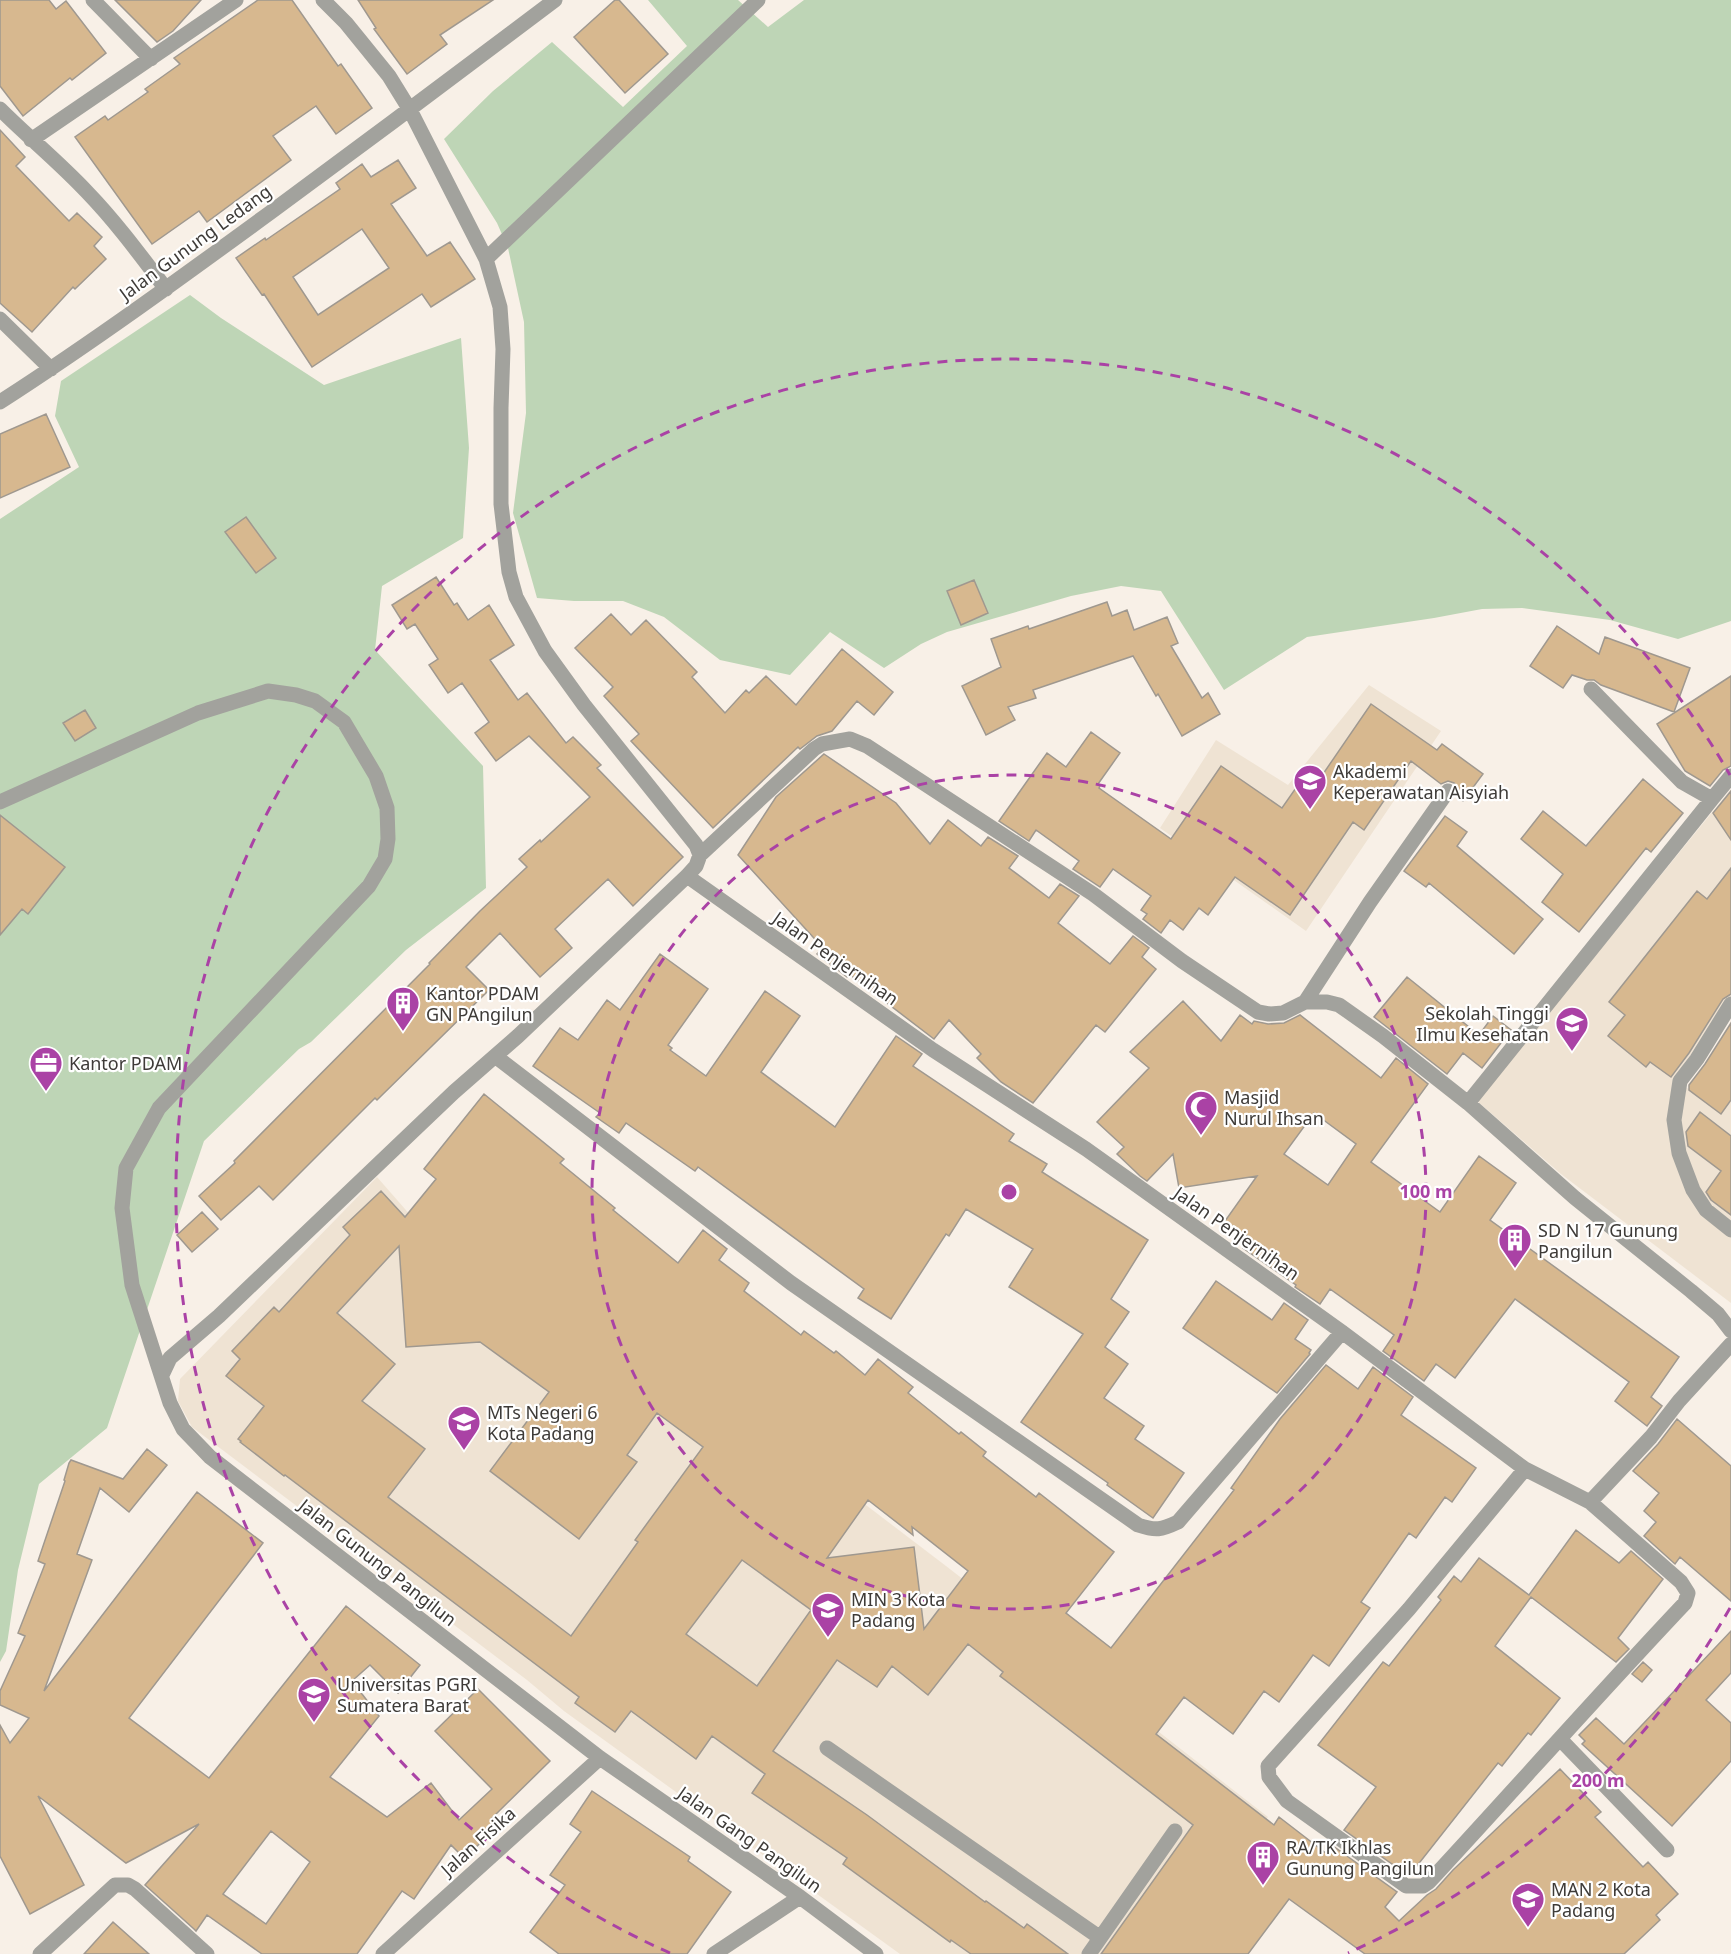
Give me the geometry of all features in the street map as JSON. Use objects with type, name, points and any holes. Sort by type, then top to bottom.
[{"type":"street","points":[[93,0],[151,59]]},
{"type":"street","points":[[31,140],[236,0]]},
{"type":"street","points":[[323,0],[346,23],[383,68],[410,110],[486,259],[500,307],[503,349],[501,504],[509,572],[516,597],[545,651],[584,705],[696,845],[700,855]]},
{"type":"street","name":"Jalan Gunung Ledang","points":[[0,402],[166,289],[410,110],[555,0]]},
{"type":"street","points":[[486,259],[758,0]]},
{"type":"street","points":[[0,109],[86,190],[120,229],[166,289]]},
{"type":"street","points":[[0,319],[51,369]]},
{"type":"street","points":[[1591,689],[1682,782],[1712,799]]},
{"type":"street","name":"Jalan Gunung Pangilun","points":[[0,802],[198,713],[268,691],[296,695],[315,701],[344,722],[376,776],[387,808],[388,839],[385,859],[369,886],[159,1108],[126,1168],[122,1208],[132,1285],[170,1403],[183,1429],[210,1457],[600,1758]]},
{"type":"street","points":[[162,1375],[170,1358],[219,1316],[454,1092],[687,876],[696,866],[700,855],[814,749],[822,744],[850,739],[867,746],[917,777],[1093,894],[1182,961],[1258,1012],[1283,1013],[1305,1002],[1327,1002],[1340,1005],[1468,1103],[1575,1198],[1719,1314],[1731,1331]]},
{"type":"street","points":[[1468,1103],[1731,776]]},
{"type":"street","points":[[1305,1002],[1370,902],[1448,791]]},
{"type":"street","name":"Jalan Penjernihan","points":[[687,876],[933,1050],[1086,1149],[1342,1332],[1525,1469],[1590,1502],[1681,1582],[1688,1593],[1684,1603],[1560,1739]]},
{"type":"street","points":[[1731,1004],[1680,1081],[1674,1120],[1679,1153],[1693,1190],[1706,1210],[1731,1230]]},
{"type":"street","points":[[495,1056],[791,1283],[1138,1525],[1153,1530],[1164,1529],[1178,1522],[1342,1332]]},
{"type":"street","points":[[1590,1502],[1651,1437],[1679,1401],[1731,1344]]},
{"type":"street","points":[[1525,1469],[1409,1609],[1268,1766],[1269,1777],[1287,1801],[1383,1870],[1406,1886],[1423,1886],[1560,1739],[1667,1850]]},
{"type":"street","points":[[827,1748],[1099,1937]]},
{"type":"street","name":"Jalan Gang Pangilun","points":[[600,1758],[800,1897],[876,1954]]},
{"type":"street","name":"Jalan Fisika","points":[[383,1954],[600,1758]]},
{"type":"street","points":[[1089,1954],[1175,1832]]},
{"type":"street","points":[[40,1954],[102,1896],[116,1885],[122,1884],[135,1889],[207,1954]]},
{"type":"street","points":[[714,1954],[800,1897]]},
{"type":"shaded area","name":"Akademi Keperawatan Aisyiah","points":[[1369,685],[1441,731],[1306,931],[1160,828],[1216,740],[1288,785]],"holes":[[[1371,704],[1424,741],[1311,793],[1310,792]],[[1221,766],[1337,846],[1290,915],[1174,835]]]},
{"type":"shaded area","name":"Sekolah Tinggi Ilmu Kesehatan","points":[[1731,789],[1731,868],[1715,888],[1731,918],[1697,891],[1609,1002],[1625,1015],[1608,1036],[1646,1067],[1731,959],[1731,1018],[1683,1085],[1721,1113],[1731,1100],[1731,1303],[1561,1174],[1477,1101]]},
{"type":"shaded area","points":[[377,1177],[433,1241],[820,1470],[1268,1817],[1163,1954],[900,1954],[564,1711],[527,1680],[192,1427],[178,1401],[180,1379]]},
{"type":"green space","points":[[648,0],[738,0],[768,27],[804,0],[1731,0],[1731,621],[1678,639],[1610,620],[1522,608],[1482,609],[1307,637],[1224,690],[1161,591],[1121,586],[1071,596],[947,632],[921,644],[884,668],[830,632],[790,675],[720,660],[664,617],[623,601],[537,598],[513,513],[526,413],[524,322],[508,248],[497,223],[444,139],[493,91],[552,42],[623,107],[687,46]]},
{"type":"green space","points":[[190,295],[221,318],[324,385],[461,338],[469,448],[463,538],[382,586],[375,650],[483,766],[486,888],[406,950],[204,1141],[107,1428],[39,1484],[18,1570],[6,1651],[0,1662],[0,519],[79,467],[55,416],[61,381]]},
{"type":"building","points":[[0,0],[49,0],[56,9],[66,1],[106,53],[72,80],[70,78],[23,116],[0,86]]},
{"type":"building","points":[[115,0],[201,0],[173,31],[157,42]]},
{"type":"building","points":[[258,0],[292,0],[338,66],[341,64],[372,108],[336,134],[316,106],[273,136],[291,160],[207,222],[199,211],[152,244],[75,137],[105,116],[108,120],[148,92],[145,89],[180,64],[174,58]]},
{"type":"building","points":[[358,0],[493,0],[440,35],[447,44],[407,74],[374,29],[376,28]]},
{"type":"building","points":[[615,0],[619,0],[668,54],[625,93],[574,37]]},
{"type":"building","points":[[0,130],[25,157],[16,166],[69,221],[77,213],[102,237],[94,246],[106,259],[75,289],[73,287],[32,332],[0,303]]},
{"type":"building","points":[[398,160],[416,188],[391,204],[427,256],[450,242],[475,279],[431,307],[422,294],[312,367],[264,294],[262,295],[236,258],[340,189],[336,183],[362,164],[371,177]],"holes":[[[362,229],[389,268],[318,315],[293,277]]]},
{"type":"building","points":[[46,414],[70,467],[0,498],[0,434]]},
{"type":"building","points":[[246,517],[276,558],[256,573],[225,532]]},
{"type":"building","points":[[436,577],[454,605],[457,603],[468,620],[489,605],[514,645],[490,660],[518,700],[527,693],[566,743],[573,737],[601,765],[597,768],[683,857],[633,906],[608,879],[555,929],[572,948],[540,977],[500,933],[466,967],[489,990],[377,1100],[375,1098],[273,1200],[259,1186],[221,1220],[199,1196],[235,1163],[234,1161],[480,911],[527,867],[519,859],[590,797],[529,736],[496,761],[475,733],[489,722],[462,683],[448,693],[429,665],[438,659],[415,624],[407,629],[392,605]]},
{"type":"building","points":[[974,580],[988,613],[961,625],[947,591]]},
{"type":"building","points":[[1107,602],[1112,616],[1127,610],[1134,630],[1167,617],[1178,643],[1171,646],[1202,698],[1208,693],[1220,714],[1182,736],[1133,656],[1033,690],[1036,698],[1008,707],[1015,720],[986,735],[962,686],[1001,667],[991,639],[1028,626],[1029,629]]},
{"type":"building","points":[[611,614],[631,635],[646,620],[697,672],[692,677],[725,713],[746,690],[749,693],[766,676],[796,705],[842,649],[893,692],[874,715],[857,701],[832,731],[817,736],[800,749],[798,747],[713,828],[631,741],[639,734],[604,696],[613,687],[575,648]]},
{"type":"building","points":[[1557,626],[1599,654],[1605,637],[1690,668],[1674,712],[1601,685],[1594,680],[1572,675],[1563,688],[1530,666]]},
{"type":"building","points":[[1731,676],[1731,766],[1723,770],[1710,786],[1685,771],[1657,724]]},
{"type":"building","points":[[1371,704],[1437,750],[1442,744],[1483,774],[1463,801],[1456,796],[1457,787],[1454,783],[1448,781],[1441,784],[1411,761],[1364,830],[1353,822],[1290,915],[1235,877],[1208,915],[1199,908],[1183,930],[1170,920],[1161,933],[1143,919],[1147,914],[1141,910],[1151,896],[1113,869],[1100,887],[1073,869],[1079,861],[1036,830],[1029,841],[999,821],[1047,753],[1066,767],[1091,732],[1120,753],[1098,784],[1099,788],[1171,839],[1221,766],[1282,808],[1298,785],[1310,793]]},
{"type":"building","points":[[85,710],[96,728],[75,741],[63,723]]},
{"type":"building","points":[[824,754],[896,803],[930,844],[948,820],[981,846],[988,837],[1018,856],[1009,868],[1049,898],[1060,884],[1079,896],[1058,923],[1110,964],[1133,936],[1149,948],[1142,957],[1156,969],[1105,1032],[1096,1025],[1033,1103],[1001,1082],[977,1058],[981,1054],[949,1020],[934,1039],[849,974],[847,977],[817,954],[823,948],[738,855],[776,797]]},
{"type":"building","points":[[1643,779],[1683,813],[1651,852],[1646,848],[1579,932],[1542,902],[1563,874],[1521,839],[1543,811],[1586,846]]},
{"type":"building","points":[[1731,791],[1731,840],[1713,813]]},
{"type":"building","points":[[0,815],[65,867],[28,914],[22,909],[0,935]]},
{"type":"building","points":[[1445,816],[1467,832],[1457,846],[1543,919],[1514,954],[1429,883],[1426,887],[1404,871]]},
{"type":"building","points":[[1731,868],[1731,994],[1723,999],[1671,1077],[1650,1062],[1646,1067],[1608,1036],[1625,1015],[1609,1002],[1697,891],[1707,899]]},
{"type":"building","points":[[660,954],[708,989],[668,1045],[672,1048],[670,1050],[706,1076],[765,991],[800,1016],[761,1072],[835,1127],[896,1036],[922,1054],[913,1066],[1014,1134],[1009,1141],[1047,1164],[1042,1172],[1148,1240],[1111,1299],[1129,1312],[1105,1347],[1128,1364],[1104,1398],[1144,1426],[1135,1439],[1184,1473],[1153,1518],[1107,1485],[1108,1483],[1021,1422],[1083,1334],[1009,1287],[1033,1249],[966,1209],[949,1236],[946,1234],[891,1319],[858,1298],[864,1289],[698,1167],[695,1171],[626,1123],[619,1133],[596,1117],[600,1113],[533,1066],[560,1028],[578,1040],[607,1000],[620,1010]]},
{"type":"building","points":[[1407,977],[1479,1035],[1493,1016],[1511,1030],[1482,1068],[1463,1053],[1447,1074],[1374,1017]]},
{"type":"building","points":[[1183,1001],[1221,1041],[1240,1015],[1252,1024],[1254,1021],[1268,1024],[1284,1023],[1300,1015],[1381,1078],[1396,1058],[1428,1084],[1371,1162],[1440,1212],[1479,1156],[1516,1183],[1490,1220],[1679,1357],[1651,1397],[1662,1406],[1647,1426],[1615,1401],[1629,1382],[1515,1299],[1455,1378],[1436,1364],[1424,1381],[1383,1351],[1394,1335],[1330,1289],[1320,1304],[1243,1248],[1250,1238],[1225,1221],[1257,1176],[1179,1188],[1173,1154],[1147,1181],[1117,1154],[1124,1147],[1097,1122],[1149,1068],[1130,1052]],"holes":[[[1314,1113],[1356,1144],[1328,1185],[1284,1154]]]},
{"type":"building","points":[[1731,1023],[1731,1100],[1721,1114],[1689,1090],[1689,1085]]},
{"type":"building","points":[[484,1094],[564,1159],[560,1163],[678,1263],[703,1230],[727,1249],[719,1260],[749,1283],[744,1291],[801,1335],[804,1331],[834,1353],[836,1351],[865,1375],[878,1359],[913,1387],[908,1393],[959,1434],[961,1432],[986,1452],[983,1456],[1036,1497],[1039,1493],[1114,1552],[1066,1613],[1111,1648],[1234,1490],[1231,1488],[1280,1419],[1326,1365],[1358,1389],[1373,1367],[1413,1397],[1401,1415],[1476,1468],[1452,1502],[1445,1497],[1416,1538],[1409,1533],[1361,1602],[1370,1608],[1329,1666],[1313,1655],[1279,1702],[1264,1691],[1233,1734],[1184,1697],[1156,1734],[1274,1825],[1279,1817],[1327,1854],[1333,1846],[1397,1892],[1385,1907],[1399,1921],[1436,1889],[1453,1870],[1560,1769],[1601,1812],[1595,1817],[1643,1867],[1648,1862],[1678,1894],[1656,1915],[1660,1920],[1624,1954],[1365,1954],[1289,1899],[1248,1954],[1101,1954],[1193,1825],[1000,1676],[1003,1672],[968,1644],[928,1695],[892,1666],[877,1687],[837,1660],[773,1751],[867,1815],[985,1902],[1024,1928],[1027,1924],[1068,1954],[971,1954],[951,1940],[950,1942],[843,1864],[847,1858],[752,1793],[765,1774],[712,1736],[696,1759],[631,1711],[615,1732],[575,1703],[579,1697],[240,1442],[238,1439],[264,1406],[226,1376],[240,1359],[232,1351],[274,1307],[279,1312],[350,1235],[343,1227],[381,1191],[405,1217],[436,1179],[424,1169]],"holes":[[[399,1246],[406,1347],[480,1342],[549,1392],[490,1471],[579,1539],[637,1462],[627,1455],[657,1413],[703,1447],[635,1540],[638,1542],[571,1636],[388,1497],[425,1449],[362,1401],[395,1364],[337,1313]],[[868,1500],[913,1535],[912,1527],[968,1571],[924,1629],[914,1547],[827,1558]],[[742,1560],[811,1610],[757,1686],[686,1634]]]},
{"type":"building","points":[[1700,1112],[1731,1136],[1731,1215],[1711,1200],[1706,1192],[1721,1171],[1688,1146],[1686,1132]]},
{"type":"building","points":[[202,1212],[218,1229],[192,1252],[177,1235]]},
{"type":"building","points":[[1216,1281],[1272,1320],[1284,1303],[1308,1320],[1295,1339],[1311,1350],[1310,1354],[1277,1393],[1183,1328]]},
{"type":"building","points":[[1677,1419],[1731,1466],[1731,1601],[1680,1557],[1675,1564],[1644,1536],[1656,1522],[1644,1511],[1659,1493],[1633,1471]]},
{"type":"building","points":[[147,1449],[167,1465],[129,1512],[100,1488],[77,1554],[92,1560],[44,1691],[197,1492],[263,1543],[129,1718],[209,1778],[346,1606],[420,1665],[398,1693],[370,1665],[352,1681],[379,1716],[330,1777],[387,1817],[431,1783],[459,1820],[492,1789],[435,1731],[478,1689],[550,1761],[491,1819],[498,1827],[464,1858],[451,1845],[414,1899],[402,1891],[357,1954],[262,1954],[207,1915],[196,1931],[145,1885],[199,1824],[126,1863],[38,1796],[84,1885],[30,1914],[0,1856],[0,1725],[10,1743],[29,1718],[0,1705],[0,1691],[25,1636],[18,1633],[45,1564],[38,1561],[69,1463],[71,1460],[123,1479]],"holes":[[[271,1831],[310,1862],[266,1924],[223,1894]]]},
{"type":"building","points":[[1576,1530],[1619,1563],[1631,1551],[1663,1579],[1618,1638],[1629,1649],[1616,1662],[1531,1597],[1495,1646],[1560,1698],[1531,1735],[1528,1733],[1502,1766],[1498,1763],[1409,1876],[1344,1830],[1376,1787],[1318,1745],[1383,1662],[1389,1666],[1441,1600],[1438,1597],[1454,1576],[1461,1582],[1479,1558],[1529,1595]]},
{"type":"building","points":[[1731,1631],[1731,1673],[1706,1700],[1731,1723],[1731,1761],[1672,1826],[1582,1744],[1585,1741],[1579,1735],[1596,1718],[1624,1744]]},
{"type":"building","points":[[1643,1662],[1652,1670],[1642,1682],[1632,1674]]},
{"type":"building","points":[[592,1791],[690,1857],[688,1861],[731,1892],[687,1954],[559,1954],[530,1932],[565,1885],[550,1875],[581,1832],[570,1824]]},
{"type":"building","points":[[113,1922],[149,1954],[84,1954]]},
{"type":"place","name":"Akademi Keperawatan Aisyiah","points":[[1310,810]]},
{"type":"place","name":"Kantor PDAM GN PAngilun","points":[[403,1032]]},
{"type":"place","name":"Sekolah Tinggi Ilmu Kesehatan","points":[[1572,1052]]},
{"type":"place","name":"Kantor PDAM","points":[[46,1092]]},
{"type":"place","name":"Masjid Nurul Ihsan","points":[[1201,1136]]},
{"type":"place","name":"SD N 17 Gunung Pangilun","points":[[1515,1269]]},
{"type":"place","name":"MTs Negeri 6 Kota Padang","points":[[464,1451]]},
{"type":"place","name":"MIN 3 Kota Padang","points":[[828,1638]]},
{"type":"place","name":"Universitas PGRI Sumatera Barat","points":[[314,1723]]},
{"type":"place","name":"RA/TK Ikhlas Gunung Pangilun","points":[[1263,1886]]},
{"type":"place","name":"MAN 2 Kota Padang","points":[[1528,1928]]}]
